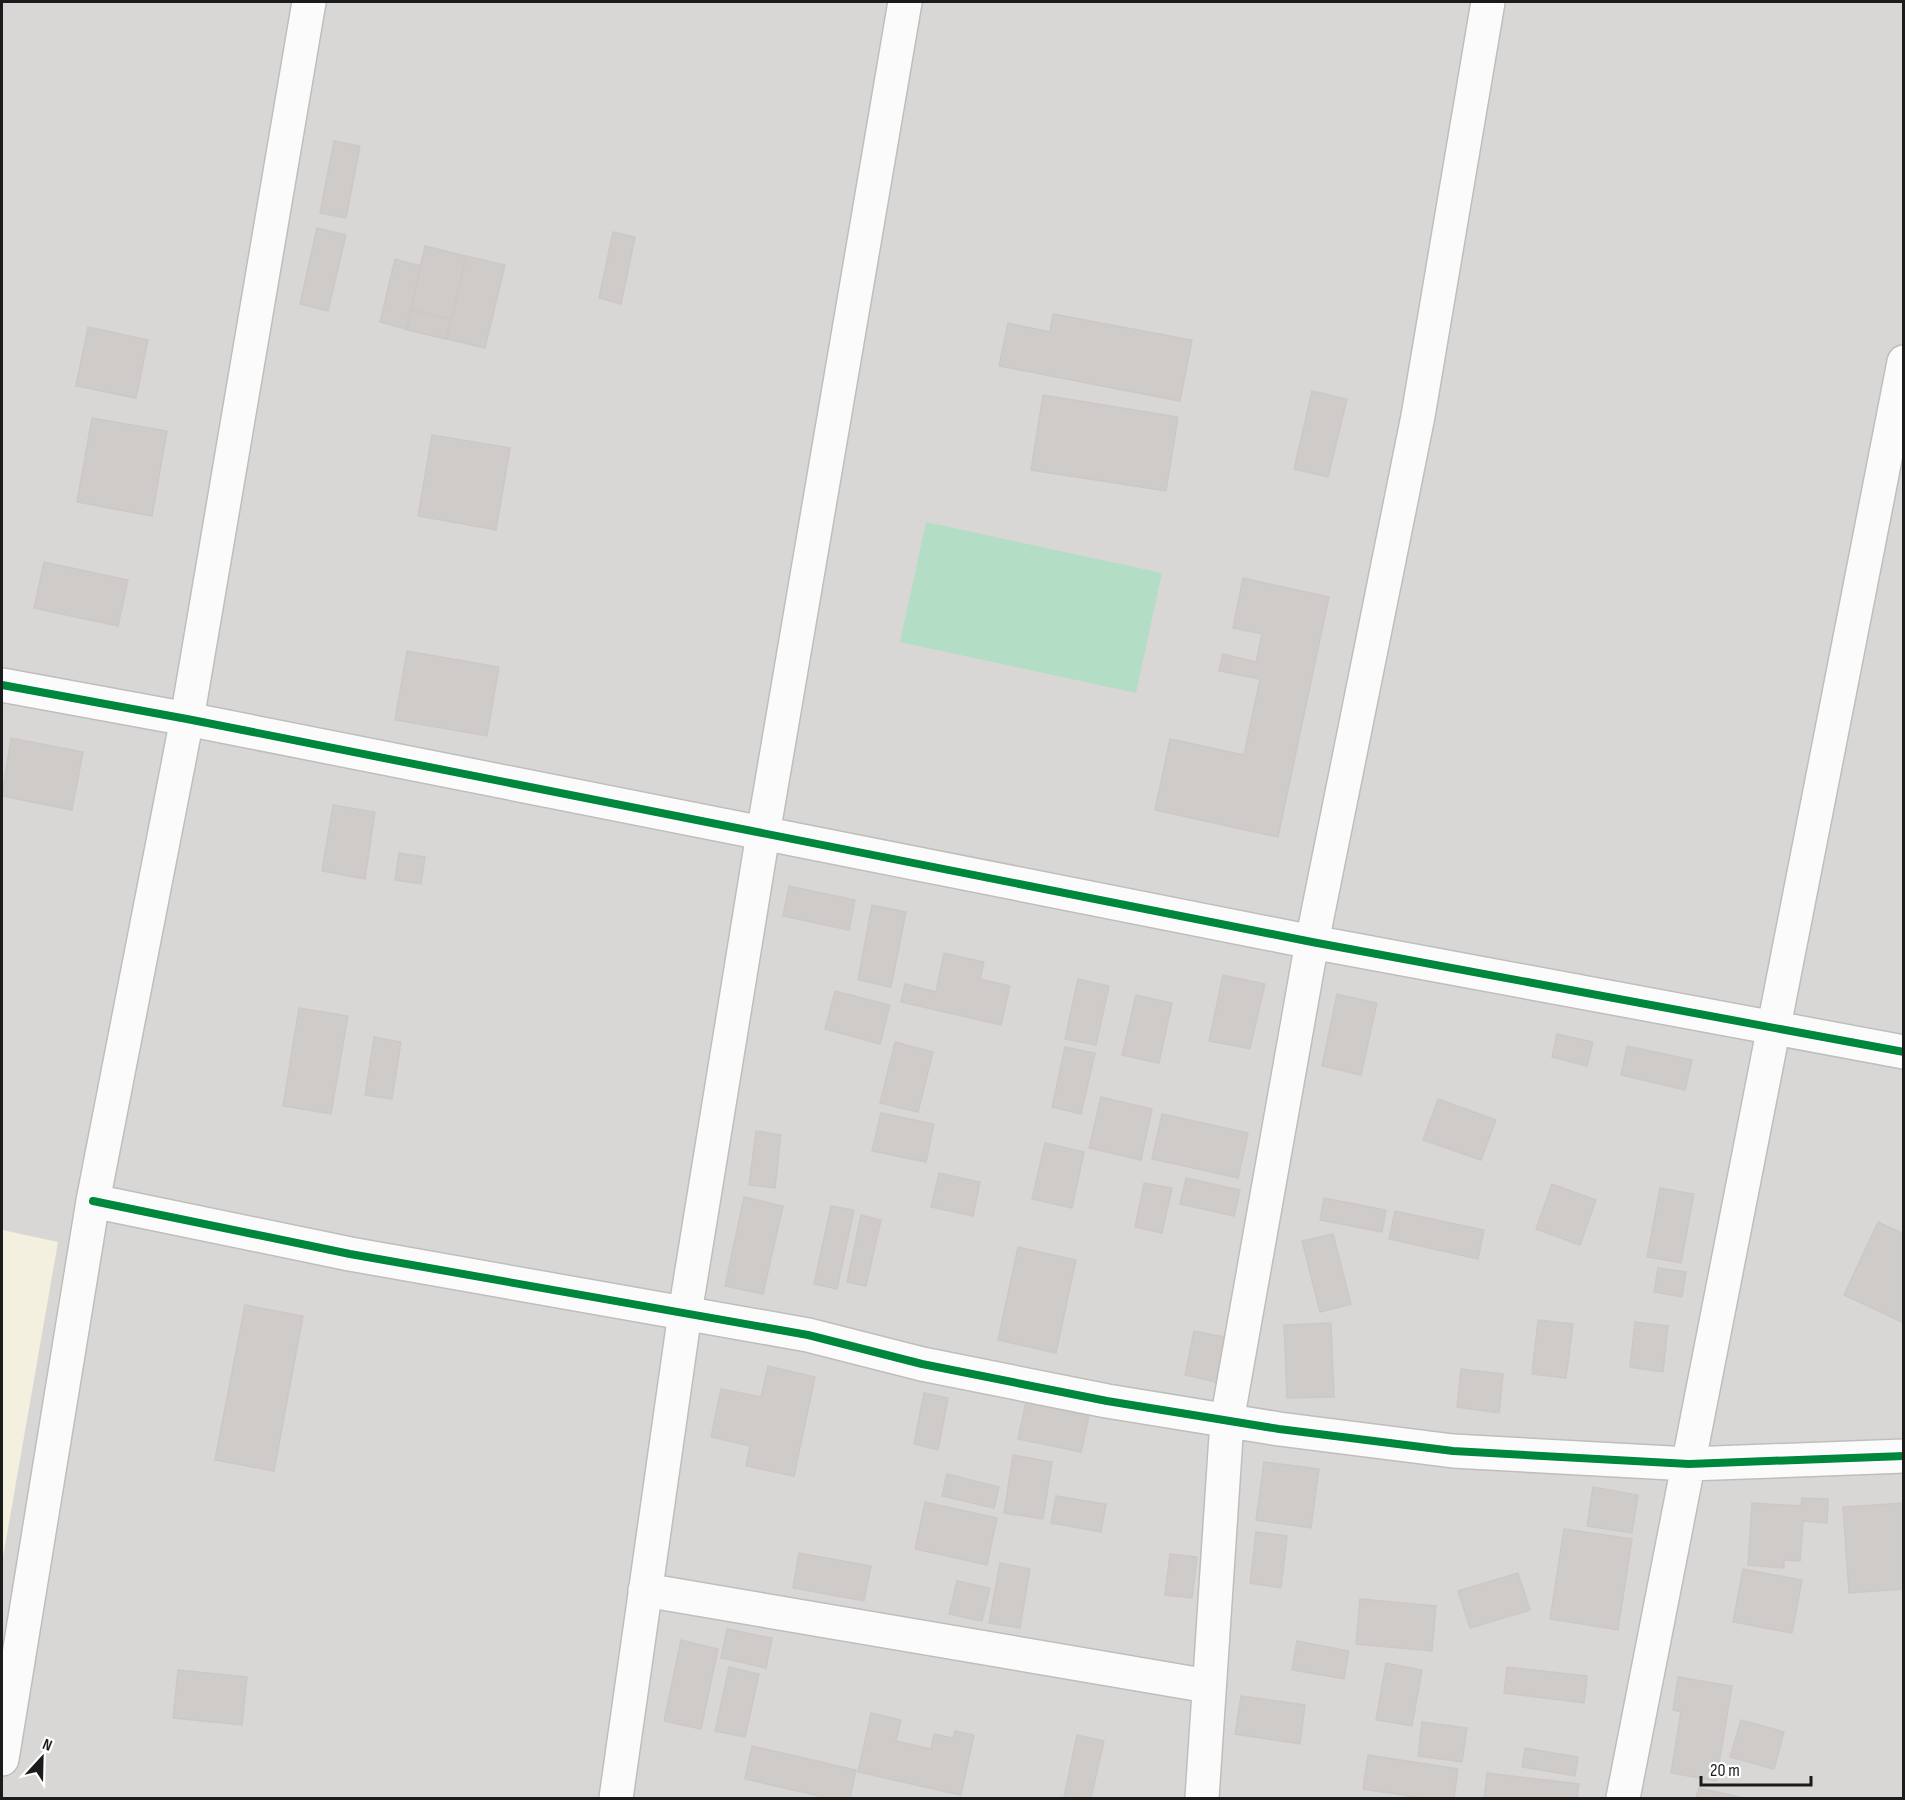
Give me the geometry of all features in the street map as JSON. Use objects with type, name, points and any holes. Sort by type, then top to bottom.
[{"type":"street","points":[[2,1759],[93,1201],[187,718],[309,2]]},
{"type":"street","points":[[616,1798],[685,1314],[763,834],[904,2]]},
{"type":"street","points":[[1202,1798],[1227,1421],[1312,942],[1418,416],[1488,2]]},
{"type":"street","points":[[1623,1798],[1904,362]]},
{"type":"street","points":[[2,685],[187,718],[1312,942],[1904,1052]]},
{"type":"street","points":[[93,1201],[350,1254],[808,1335],[922,1364],[1107,1401],[1227,1421],[1453,1451],[1689,1464],[1904,1456]]},
{"type":"street","points":[[645,1590],[1208,1686]]},
{"type":"shaded area","points":[[2,2],[1903,2],[1903,1798],[2,1798]]},
{"type":"shaded area","points":[[2,1230],[58,1242],[2,1563]]},
{"type":"green space","points":[[926,522],[1162,573],[1136,693],[900,642]]},
{"type":"building","points":[[334,141],[360,146],[346,218],[320,213]]},
{"type":"building","points":[[317,228],[346,235],[328,311],[300,304]]},
{"type":"building","points":[[613,232],[635,237],[621,304],[599,298]]},
{"type":"building","points":[[425,246],[466,256],[452,319],[411,310]]},
{"type":"building","points":[[466,256],[505,265],[485,348],[447,339]]},
{"type":"building","points":[[395,259],[421,266],[406,329],[380,322]]},
{"type":"building","points":[[412,310],[451,320],[446,339],[407,330]]},
{"type":"building","points":[[1053,314],[1192,340],[1180,401],[999,366],[1008,323],[1050,332]]},
{"type":"building","points":[[88,327],[148,340],[136,398],[76,386]]},
{"type":"building","points":[[1312,391],[1347,399],[1328,477],[1294,469]]},
{"type":"building","points":[[1043,395],[1178,417],[1166,491],[1031,470]]},
{"type":"building","points":[[92,418],[167,431],[152,516],[77,502]]},
{"type":"building","points":[[432,435],[510,448],[496,530],[418,516]]},
{"type":"building","points":[[44,562],[128,580],[118,626],[34,608]]},
{"type":"building","points":[[1243,578],[1329,597],[1278,837],[1155,810],[1170,739],[1244,755],[1260,679],[1219,671],[1223,654],[1256,662],[1262,634],[1233,628]]},
{"type":"building","points":[[407,651],[499,667],[487,736],[395,720]]},
{"type":"building","points":[[11,738],[83,752],[72,810],[2,796]]},
{"type":"building","points":[[333,805],[375,812],[365,879],[322,871]]},
{"type":"building","points":[[399,853],[425,857],[421,884],[395,880]]},
{"type":"building","points":[[789,886],[855,900],[849,930],[783,916]]},
{"type":"building","points":[[872,905],[906,912],[891,987],[858,980]]},
{"type":"building","points":[[944,953],[984,962],[980,979],[1010,986],[1001,1025],[901,1002],[905,984],[936,992]]},
{"type":"building","points":[[1223,975],[1265,984],[1250,1049],[1209,1041]]},
{"type":"building","points":[[1078,979],[1109,986],[1096,1045],[1065,1039]]},
{"type":"building","points":[[835,991],[890,1005],[880,1044],[825,1029]]},
{"type":"building","points":[[1337,994],[1377,1003],[1361,1075],[1322,1066]]},
{"type":"building","points":[[1136,995],[1172,1003],[1159,1063],[1122,1055]]},
{"type":"building","points":[[299,1008],[348,1016],[331,1114],[283,1106]]},
{"type":"building","points":[[1557,1034],[1593,1042],[1587,1066],[1552,1057]]},
{"type":"building","points":[[374,1037],[401,1042],[392,1099],[365,1095]]},
{"type":"building","points":[[895,1042],[933,1052],[918,1112],[880,1103]]},
{"type":"building","points":[[1627,1046],[1692,1060],[1685,1090],[1621,1075]]},
{"type":"building","points":[[1065,1047],[1095,1053],[1081,1114],[1052,1107]]},
{"type":"building","points":[[1101,1097],[1152,1109],[1141,1160],[1089,1148]]},
{"type":"building","points":[[1438,1099],[1496,1120],[1481,1160],[1423,1140]]},
{"type":"building","points":[[881,1113],[934,1124],[926,1162],[872,1151]]},
{"type":"building","points":[[1162,1114],[1248,1133],[1238,1178],[1152,1159]]},
{"type":"building","points":[[756,1131],[781,1135],[775,1188],[749,1185]]},
{"type":"building","points":[[1045,1143],[1084,1152],[1072,1208],[1032,1199]]},
{"type":"building","points":[[939,1173],[980,1182],[973,1216],[931,1207]]},
{"type":"building","points":[[1186,1178],[1240,1190],[1234,1216],[1180,1204]]},
{"type":"building","points":[[1144,1183],[1172,1188],[1162,1233],[1135,1227]]},
{"type":"building","points":[[1552,1184],[1596,1200],[1580,1245],[1536,1229]]},
{"type":"building","points":[[1660,1188],[1694,1194],[1681,1263],[1647,1257]]},
{"type":"building","points":[[744,1197],[783,1206],[763,1294],[725,1286]]},
{"type":"building","points":[[1324,1198],[1386,1210],[1382,1232],[1320,1220]]},
{"type":"building","points":[[831,1206],[854,1210],[837,1289],[814,1284]]},
{"type":"building","points":[[1395,1211],[1484,1230],[1478,1259],[1389,1239]]},
{"type":"building","points":[[861,1215],[881,1220],[866,1286],[847,1282]]},
{"type":"building","points":[[1878,1222],[1904,1234],[1904,1323],[1844,1295]]},
{"type":"building","points":[[1333,1234],[1351,1304],[1320,1312],[1302,1241]]},
{"type":"building","points":[[1018,1247],[1076,1260],[1056,1353],[998,1340]]},
{"type":"building","points":[[1658,1268],[1686,1272],[1682,1297],[1654,1292]]},
{"type":"building","points":[[245,1305],[303,1316],[274,1471],[215,1460]]},
{"type":"building","points":[[1538,1320],[1573,1324],[1566,1378],[1532,1374]]},
{"type":"building","points":[[1635,1322],[1668,1326],[1663,1372],[1630,1367]]},
{"type":"building","points":[[1331,1323],[1334,1397],[1287,1398],[1284,1325]]},
{"type":"building","points":[[1194,1331],[1225,1337],[1216,1382],[1185,1375]]},
{"type":"building","points":[[768,1366],[815,1377],[794,1476],[746,1466],[750,1446],[711,1437],[721,1389],[761,1397]]},
{"type":"building","points":[[1461,1369],[1503,1374],[1499,1413],[1457,1407]]},
{"type":"building","points":[[924,1393],[948,1398],[938,1450],[914,1444]]},
{"type":"building","points":[[1026,1402],[1089,1416],[1081,1452],[1018,1439]]},
{"type":"building","points":[[1013,1455],[1052,1462],[1043,1519],[1004,1513]]},
{"type":"building","points":[[1264,1462],[1319,1469],[1311,1528],[1256,1520]]},
{"type":"building","points":[[947,1474],[999,1487],[994,1508],[942,1496]]},
{"type":"building","points":[[1593,1487],[1638,1495],[1632,1533],[1587,1526]]},
{"type":"building","points":[[1056,1496],[1106,1504],[1101,1532],[1051,1523]]},
{"type":"building","points":[[1802,1498],[1828,1499],[1827,1523],[1803,1521],[1800,1561],[1784,1560],[1784,1568],[1748,1565],[1752,1503],[1801,1506]]},
{"type":"building","points":[[925,1502],[997,1518],[987,1565],[915,1549]]},
{"type":"building","points":[[1903,1503],[1904,1589],[1849,1593],[1843,1507]]},
{"type":"building","points":[[1564,1529],[1632,1539],[1618,1630],[1550,1619]]},
{"type":"building","points":[[1256,1532],[1287,1536],[1281,1588],[1250,1583]]},
{"type":"building","points":[[799,1553],[871,1566],[864,1601],[793,1588]]},
{"type":"building","points":[[1170,1554],[1197,1557],[1192,1598],[1165,1595]]},
{"type":"building","points":[[1000,1563],[1030,1569],[1020,1628],[989,1623]]},
{"type":"building","points":[[1743,1569],[1802,1580],[1792,1633],[1733,1622]]},
{"type":"building","points":[[1518,1573],[1530,1610],[1470,1628],[1458,1591]]},
{"type":"building","points":[[957,1581],[990,1588],[982,1621],[949,1614]]},
{"type":"building","points":[[1360,1599],[1436,1606],[1432,1651],[1356,1644]]},
{"type":"building","points":[[727,1629],[772,1638],[766,1668],[721,1658]]},
{"type":"building","points":[[681,1640],[718,1649],[701,1729],[664,1721]]},
{"type":"building","points":[[1297,1641],[1349,1651],[1344,1679],[1292,1670]]},
{"type":"building","points":[[1386,1663],[1422,1670],[1412,1726],[1376,1720]]},
{"type":"building","points":[[729,1667],[759,1674],[745,1737],[715,1731]]},
{"type":"building","points":[[1507,1667],[1587,1676],[1584,1703],[1504,1693]]},
{"type":"building","points":[[178,1670],[247,1677],[242,1725],[173,1718]]},
{"type":"building","points":[[1678,1677],[1732,1686],[1716,1781],[1671,1773],[1681,1712],[1673,1710]]},
{"type":"building","points":[[1241,1696],[1305,1705],[1300,1744],[1235,1734]]},
{"type":"building","points":[[871,1713],[901,1720],[896,1741],[931,1749],[934,1734],[953,1738],[955,1731],[974,1735],[961,1795],[858,1772]]},
{"type":"building","points":[[1741,1720],[1784,1732],[1774,1769],[1730,1757]]},
{"type":"building","points":[[1422,1722],[1467,1728],[1462,1762],[1418,1756]]},
{"type":"building","points":[[1077,1735],[1104,1741],[1091,1798],[1064,1797]]},
{"type":"building","points":[[752,1746],[856,1770],[850,1798],[828,1798],[745,1779]]},
{"type":"building","points":[[1525,1748],[1578,1757],[1575,1776],[1522,1767]]},
{"type":"building","points":[[1368,1755],[1458,1769],[1454,1798],[1422,1798],[1363,1789]]},
{"type":"building","points":[[1487,1773],[1579,1784],[1577,1798],[1484,1798]]},
{"type":"building","points":[[1699,1788],[1744,1798],[1696,1798]]},
{"type":"cycle path","points":[[2,685],[187,719],[1312,942],[1904,1052]]},
{"type":"cycle path","points":[[93,1201],[350,1254],[808,1335],[922,1364],[1107,1401],[1279,1429],[1453,1451],[1689,1464],[1904,1456]]}]
